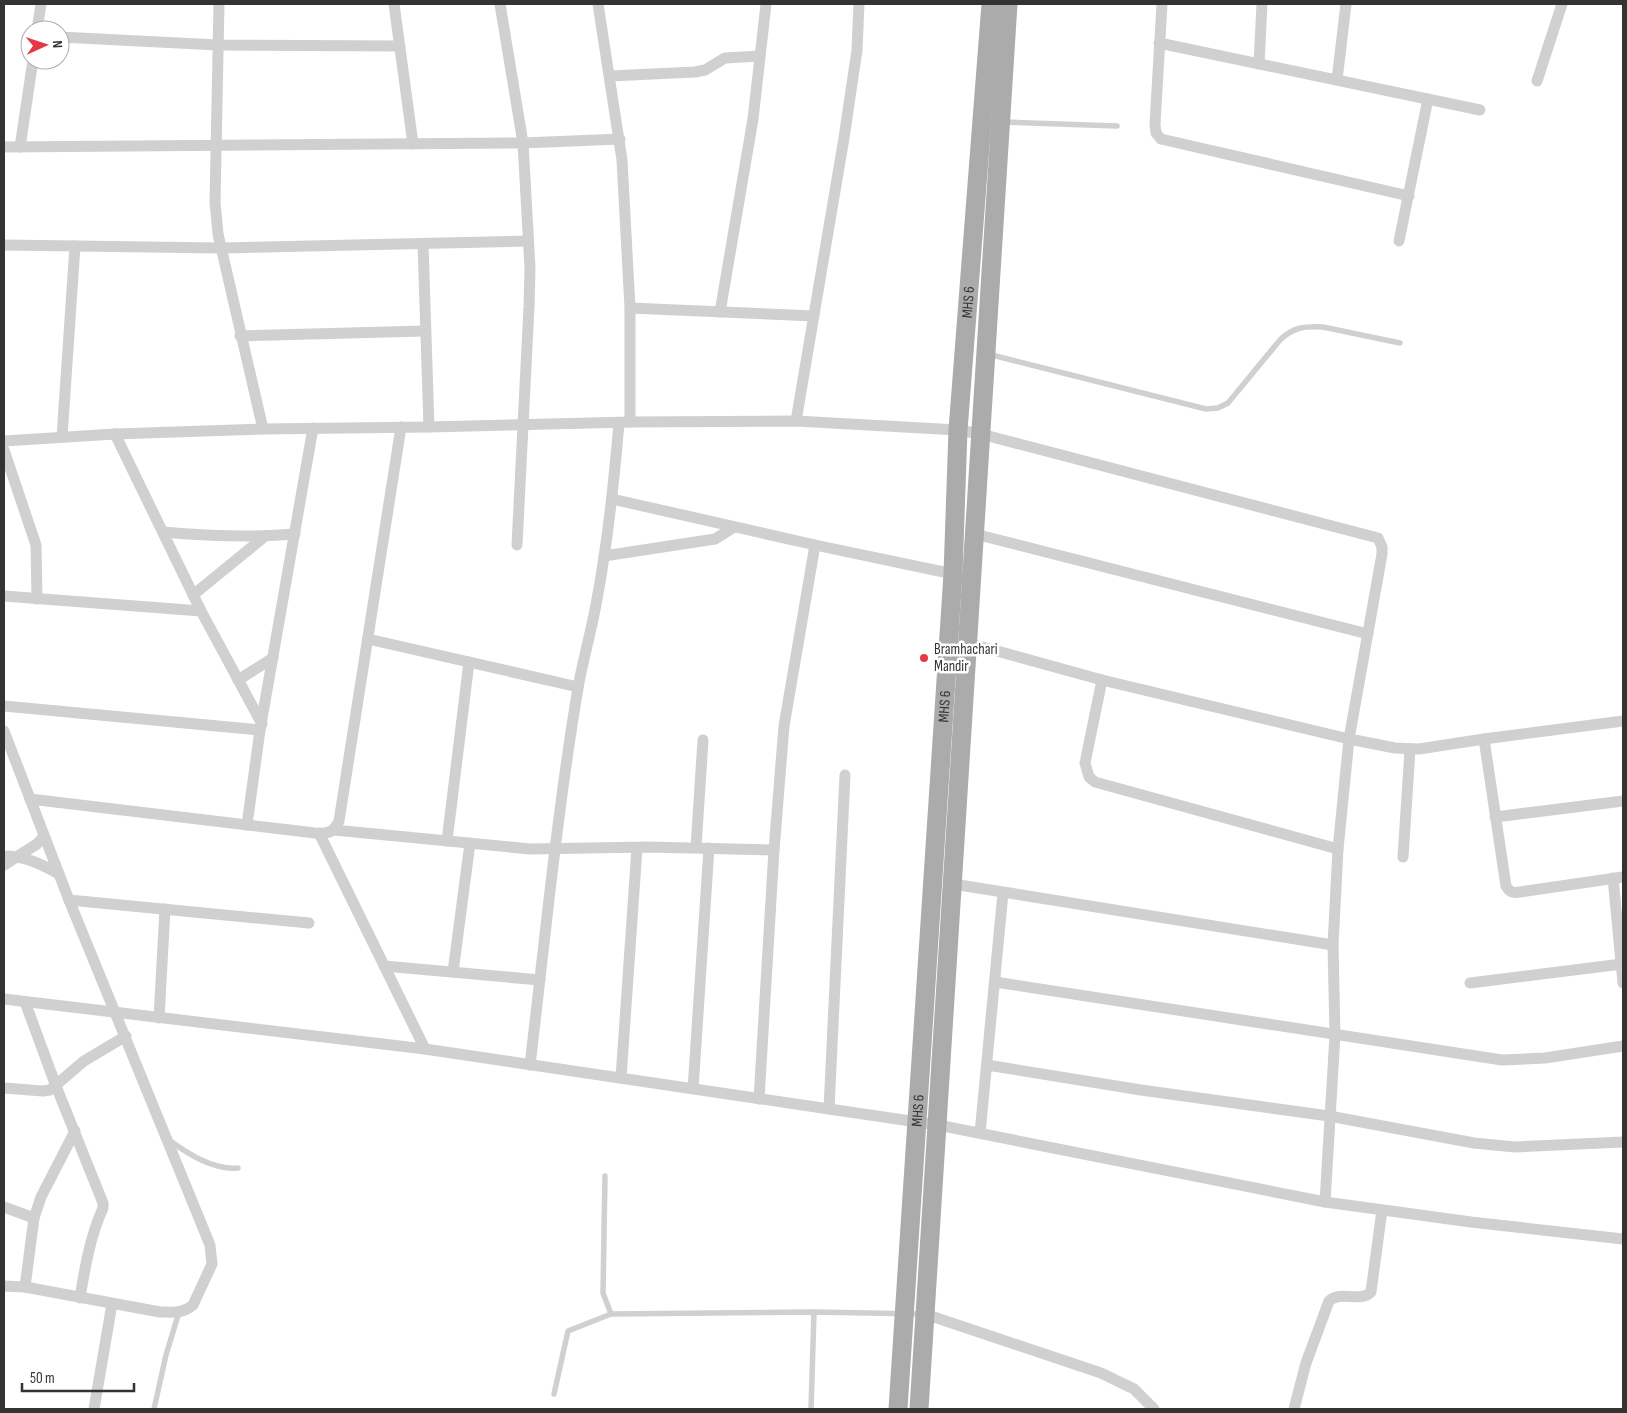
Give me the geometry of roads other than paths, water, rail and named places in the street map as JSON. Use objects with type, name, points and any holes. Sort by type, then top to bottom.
[{"type":"main road","name":"MHS 6","points":[[898,1409],[953,574],[958,430],[991,4]]},
{"type":"main road","points":[[919,1409],[1008,4]]},
{"type":"street","points":[[39,20],[41,4]]},
{"type":"street","points":[[219,4],[215,202],[220,248],[263,429]]},
{"type":"street","points":[[394,4],[413,144]]},
{"type":"street","points":[[500,4],[523,143],[528,241],[529,307],[517,545]]},
{"type":"street","points":[[530,1065],[556,847],[578,687],[597,600],[624,422],[630,308],[620,139],[598,4]]},
{"type":"street","points":[[720,312],[754,119],[766,4]]},
{"type":"street","points":[[796,421],[844,138],[857,50],[859,4]]},
{"type":"street","points":[[1162,4],[1155,124],[1156,133],[1161,139],[1409,196]]},
{"type":"street","points":[[1259,64],[1262,4]]},
{"type":"street","points":[[1338,80],[1346,4]]},
{"type":"street","points":[[1537,81],[1562,4]]},
{"type":"street","points":[[70,38],[218,45],[400,46]]},
{"type":"street","points":[[1159,42],[1480,110]]},
{"type":"street","points":[[610,76],[695,72],[705,70],[725,58],[760,56]]},
{"type":"street","points":[[20,147],[32,70]]},
{"type":"street","points":[[1399,241],[1428,99]]},
{"type":"street","points":[[4,147],[523,143],[620,139]]},
{"type":"street","points":[[4,245],[220,248],[528,241]]},
{"type":"street","points":[[422,244],[429,427]]},
{"type":"street","points":[[62,437],[75,246]]},
{"type":"street","points":[[630,308],[814,316]]},
{"type":"street","points":[[240,336],[425,331]]},
{"type":"street","points":[[4,441],[115,434],[263,429],[401,428],[624,422],[796,421],[958,430],[981,434],[1378,538],[1382,547],[1382,554],[1349,739],[1338,849],[1332,945],[1334,1035],[1325,1202]]},
{"type":"street","points":[[247,825],[261,727],[313,428]]},
{"type":"street","points":[[30,799],[327,834],[334,830],[339,821],[401,428]]},
{"type":"street","points":[[115,434],[193,595],[261,727]]},
{"type":"street","points":[[4,450],[36,545],[37,599]]},
{"type":"street","points":[[612,499],[972,578]]},
{"type":"street","points":[[604,556],[716,539],[734,527]]},
{"type":"street","points":[[163,532],[217,537],[264,537],[295,534]]},
{"type":"street","points":[[975,534],[1368,634]]},
{"type":"street","points":[[193,595],[264,537]]},
{"type":"street","points":[[759,1099],[774,850],[784,726],[815,545]]},
{"type":"street","points":[[4,596],[201,611]]},
{"type":"street","points":[[368,639],[578,687]]},
{"type":"street","points":[[968,643],[1102,680],[1349,739],[1410,750],[1623,721]]},
{"type":"street","points":[[238,680],[273,658]]},
{"type":"street","points":[[447,841],[469,662]]},
{"type":"street","points":[[1102,680],[1085,763],[1089,777],[1095,782],[1338,849]]},
{"type":"street","points":[[4,706],[261,727]]},
{"type":"street","points":[[4,731],[9,756],[30,799],[183,1180],[205,1228],[212,1255],[212,1264],[192,1305],[188,1310],[179,1312],[160,1312],[25,1287],[4,1286]]},
{"type":"street","points":[[1484,739],[1506,886],[1512,892],[1618,877],[1623,983]]},
{"type":"street","points":[[696,847],[703,740]]},
{"type":"street","points":[[1403,857],[1410,750]]},
{"type":"street","points":[[829,1109],[845,775]]},
{"type":"street","points":[[1495,817],[1623,801]]},
{"type":"street","points":[[334,830],[530,849],[556,847],[696,847],[774,850]]},
{"type":"street","points":[[319,833],[425,1049]]},
{"type":"street","points":[[4,865],[37,844],[44,836]]},
{"type":"street","points":[[453,972],[470,843]]},
{"type":"street","points":[[621,1078],[637,848]]},
{"type":"street","points":[[693,1089],[709,848]]},
{"type":"street","points":[[4,856],[17,856],[36,862],[59,874]]},
{"type":"street","points":[[952,884],[1332,945]]},
{"type":"street","points":[[980,1133],[1003,893]]},
{"type":"street","points":[[69,900],[309,923]]},
{"type":"street","points":[[159,1018],[165,909]]},
{"type":"street","points":[[1470,983],[1622,964]]},
{"type":"street","points":[[384,966],[540,980]]},
{"type":"street","points":[[995,982],[1502,1060],[1546,1058],[1623,1046]]},
{"type":"street","points":[[5,998],[25,1002],[425,1049],[938,1125],[1325,1202],[1623,1239]]},
{"type":"street","points":[[25,1002],[103,1203],[86,1263],[80,1298]]},
{"type":"street","points":[[4,1088],[50,1090],[84,1061],[126,1036]]},
{"type":"street","points":[[987,1065],[1141,1090],[1329,1116],[1474,1143],[1515,1147],[1623,1142]]},
{"type":"street","points":[[25,1287],[34,1218],[42,1197],[75,1131]]},
{"type":"street","points":[[4,1207],[34,1218]]},
{"type":"street","points":[[1294,1409],[1306,1363],[1329,1301],[1335,1296],[1364,1297],[1371,1292],[1382,1210]]},
{"type":"street","points":[[94,1409],[112,1304]]},
{"type":"street","points":[[925,1314],[1101,1373],[1134,1389],[1154,1409]]},
{"type":"lane","points":[[1000,122],[1117,126]]},
{"type":"lane","points":[[986,353],[1206,410],[1218,408],[1228,403],[1280,340],[1288,332],[1297,328],[1323,327],[1400,344]]},
{"type":"lane","points":[[167,1138],[186,1152],[202,1160],[222,1167],[238,1168]]},
{"type":"lane","points":[[605,1176],[604,1293],[610,1314]]},
{"type":"lane","points":[[154,1409],[166,1355],[179,1312]]},
{"type":"lane","points":[[811,1409],[814,1312]]},
{"type":"lane","points":[[554,1394],[568,1332],[610,1314],[814,1312],[925,1314]]},
{"type":"place","name":"Bramhachari Mandir","points":[[924,658]]}]
